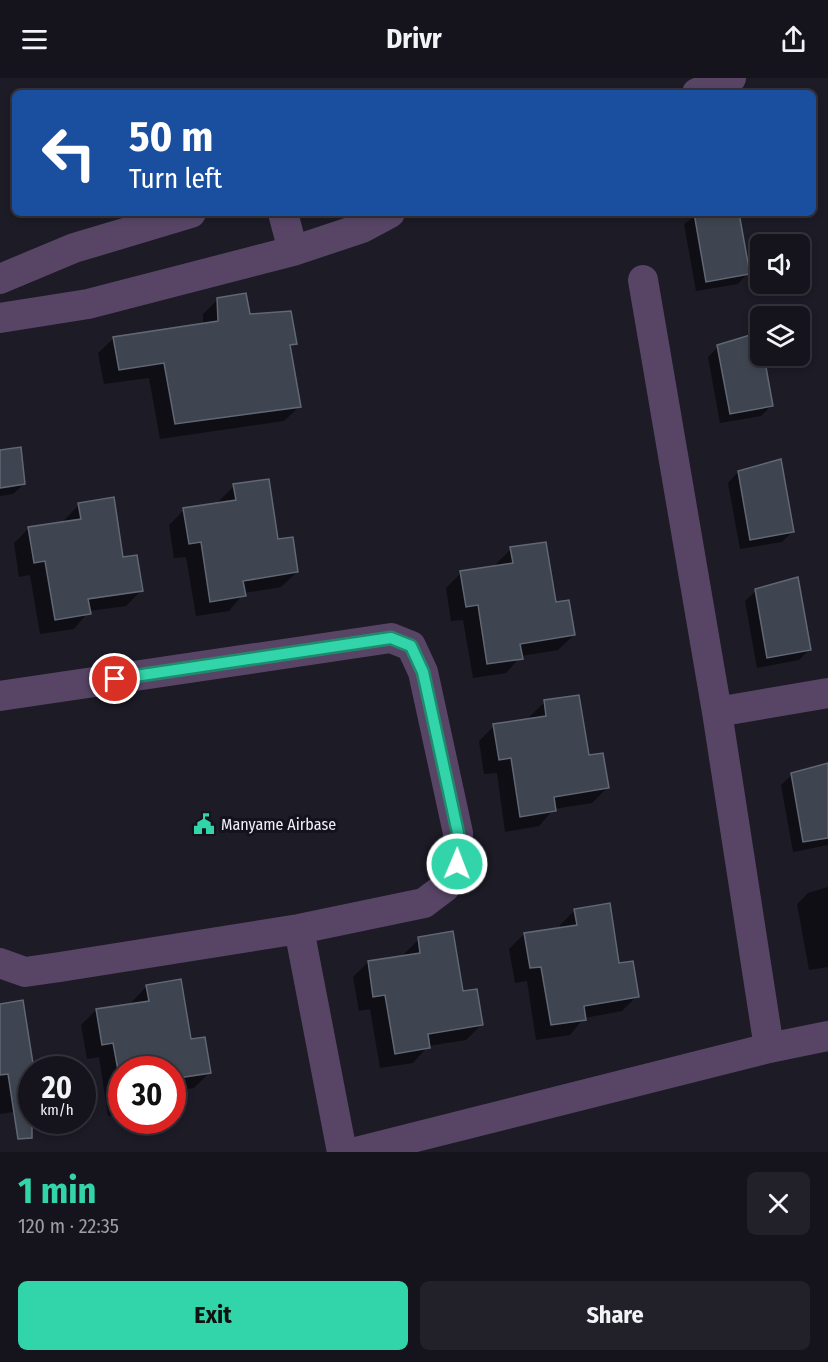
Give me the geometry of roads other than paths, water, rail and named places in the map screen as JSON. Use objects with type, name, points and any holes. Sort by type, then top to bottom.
[{"type":"street","points":[[704,90],[731,78]]},
{"type":"street","points":[[0,279],[74,248],[181,216]]},
{"type":"street","points":[[284,216],[293,251]]},
{"type":"street","points":[[0,318],[88,304],[293,251],[362,228],[384,216]]},
{"type":"street","points":[[643,280],[717,712],[769,1048]]},
{"type":"street","points":[[0,696],[391,638],[411,646],[423,672],[458,833],[457,864],[445,887],[423,903],[299,930],[25,972],[0,963]]},
{"type":"street","points":[[717,712],[828,693]]},
{"type":"street","points":[[299,930],[342,1152]]},
{"type":"street","points":[[356,1152],[769,1048],[828,1036]]},
{"type":"place","name":"Manyame Airbase","points":[[204,824]]}]
